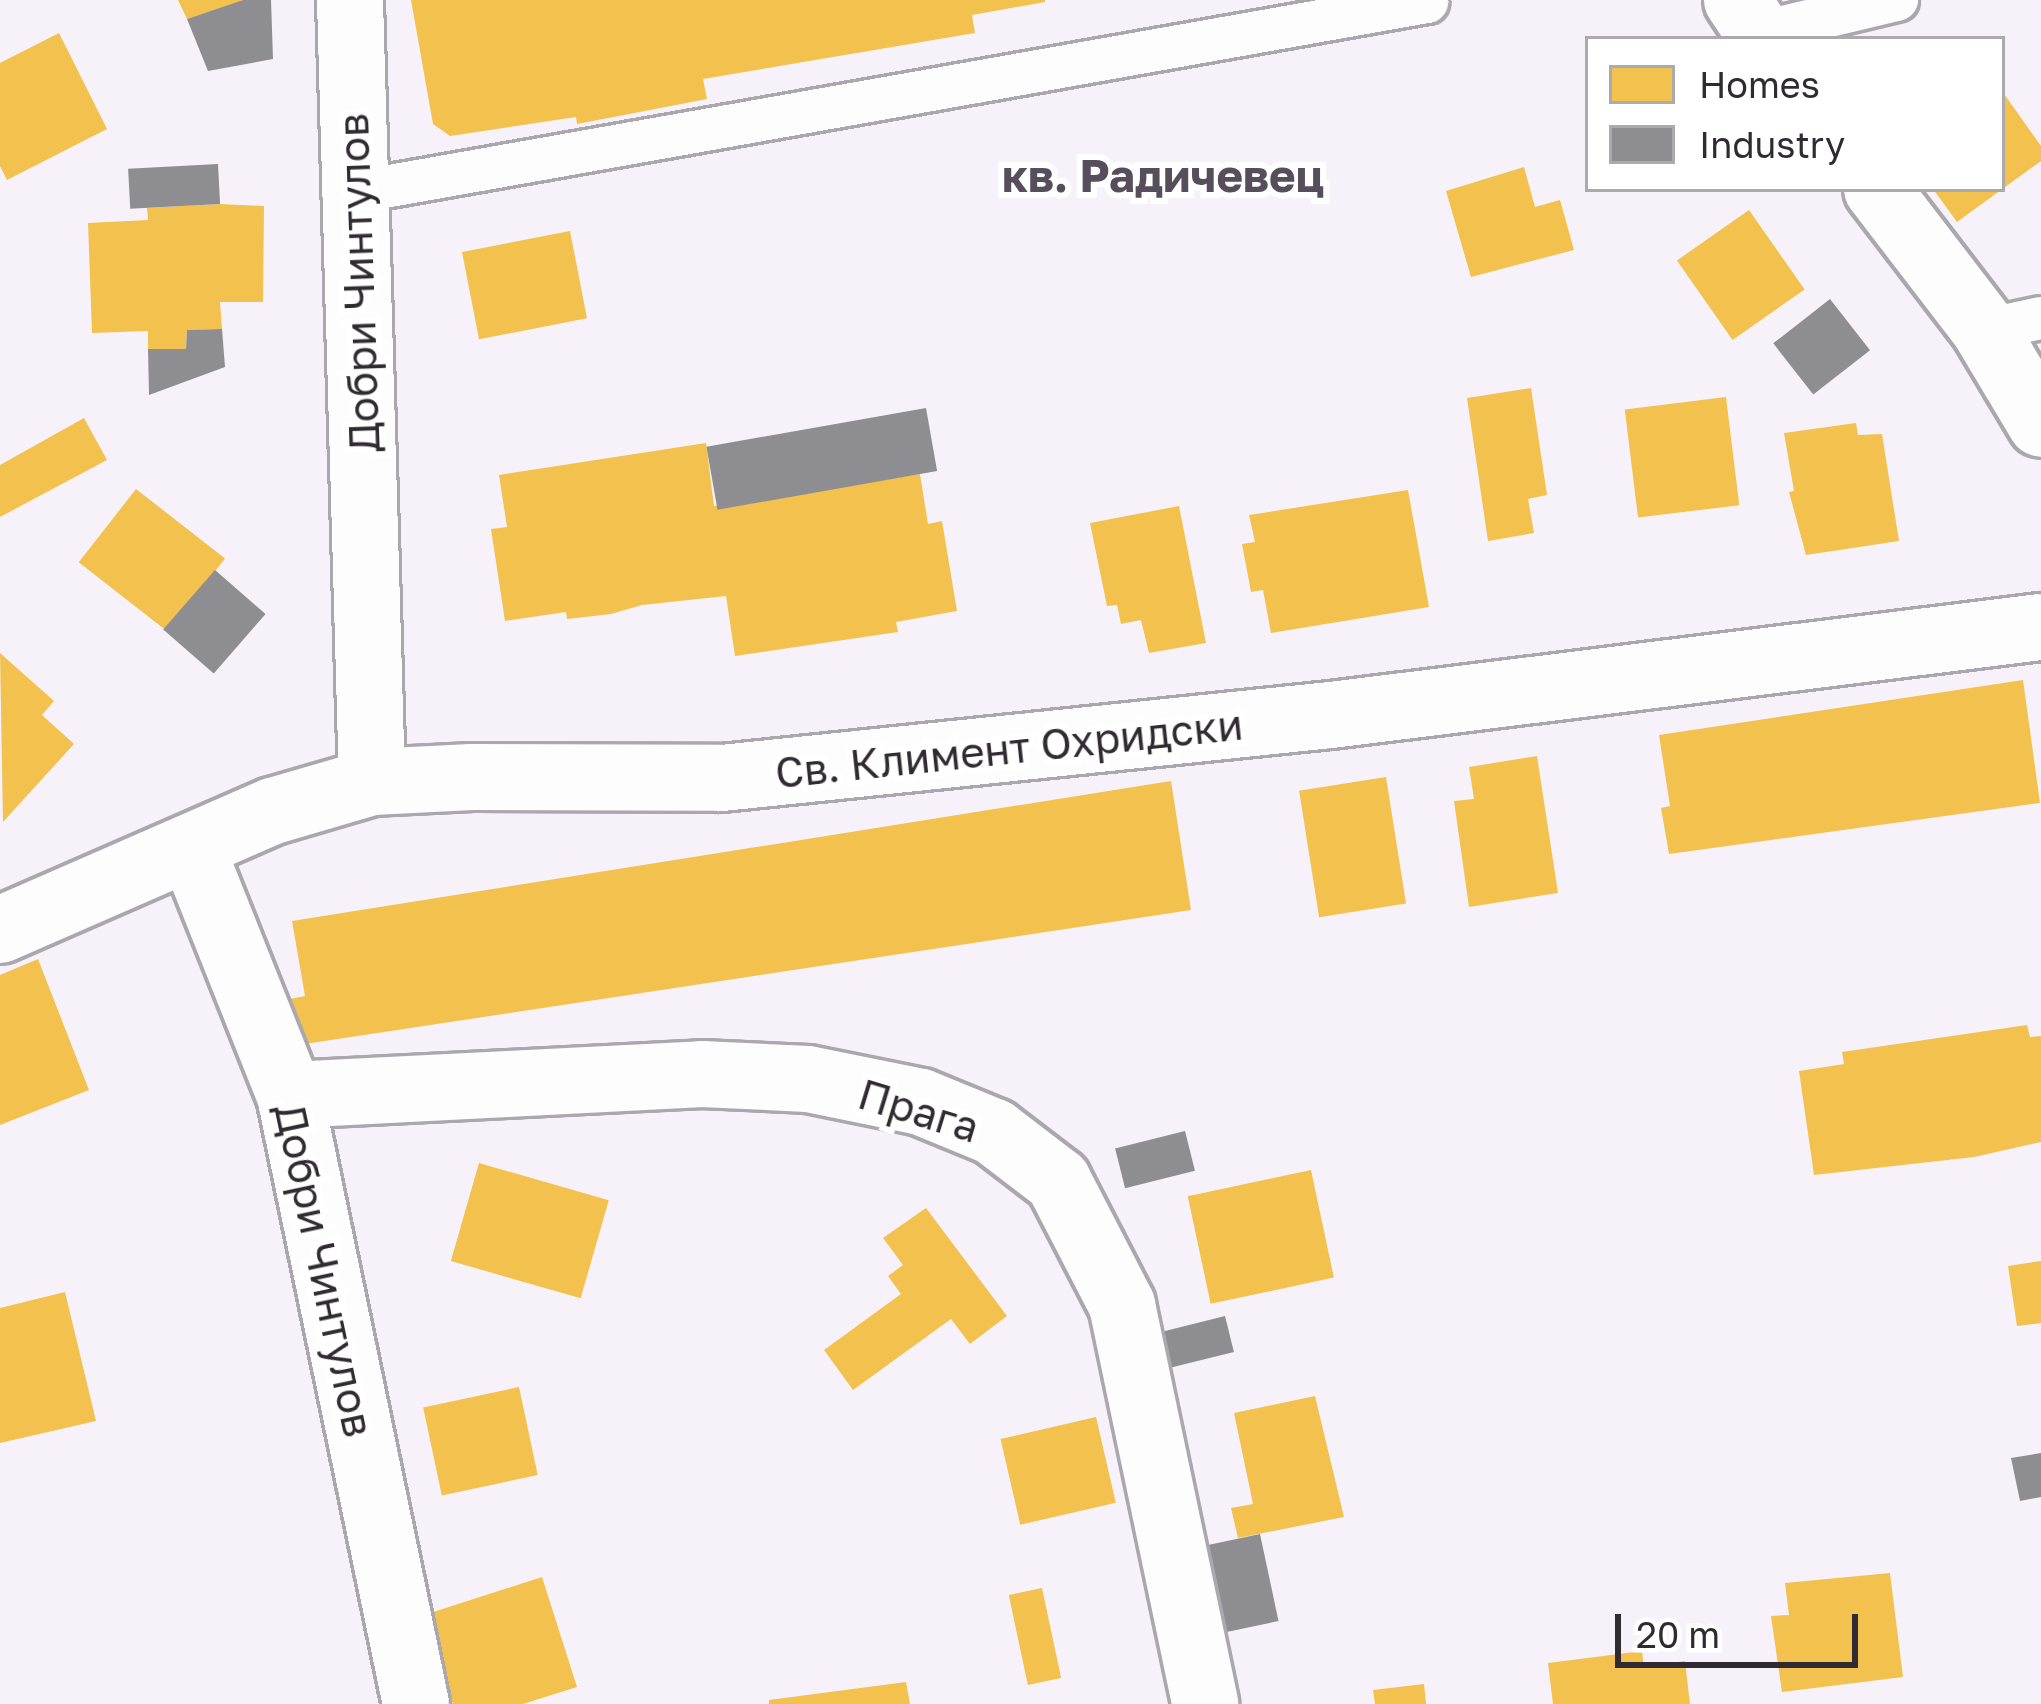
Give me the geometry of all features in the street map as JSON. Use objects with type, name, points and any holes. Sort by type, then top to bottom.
[{"type":"street","name":"Добри Чинтулов","points":[[350,0],[371,782]]},
{"type":"street","points":[[1880,192],[2013,324],[2041,424]]},
{"type":"street","name":"Св. Климент Охридски","points":[[0,930],[273,811],[371,782],[472,777],[722,778],[1331,715],[2041,627]]},
{"type":"street","name":"Добри Чинтулов","points":[[192,849],[290,1095],[416,1704]]},
{"type":"street","name":"Прага","points":[[290,1095],[703,1074],[808,1079],[921,1102],[994,1132],[1058,1180],[1123,1305],[1205,1704]]},
{"type":"lane","points":[[1752,24],[1897,0]]},
{"type":"lane","points":[[356,192],[1426,2]]},
{"type":"building: Homes","points":[[178,0],[241,0],[241,1],[187,19]]},
{"type":"building: Homes","points":[[411,0],[1045,2],[972,15],[975,33],[703,79],[707,99],[577,124],[576,117],[450,136],[433,124]]},
{"type":"building: Homes","points":[[59,33],[107,129],[7,180],[0,166],[0,63]]},
{"type":"building: Homes","points":[[2005,95],[2041,146],[2041,161],[2005,187]]},
{"type":"building: Homes","points":[[1524,167],[1535,207],[1560,200],[1574,250],[1471,277],[1446,191]]},
{"type":"building: Homes","points":[[1935,192],[1998,192],[1957,222]]},
{"type":"building: Homes","points":[[264,206],[263,302],[220,302],[222,329],[187,330],[186,349],[148,349],[148,331],[92,333],[88,223],[148,220],[147,208]]},
{"type":"building: Homes","points":[[1749,210],[1805,289],[1733,340],[1677,260]]},
{"type":"building: Homes","points":[[570,231],[587,318],[479,339],[462,252]]},
{"type":"building: Homes","points":[[1531,388],[1547,495],[1528,499],[1534,533],[1488,541],[1467,398]]},
{"type":"building: Homes","points":[[1726,397],[1739,505],[1638,518],[1625,409]]},
{"type":"building: Homes","points":[[84,418],[107,460],[0,517],[0,465]]},
{"type":"building: Homes","points":[[1856,423],[1858,435],[1882,434],[1899,541],[1806,555],[1789,492],[1794,491],[1784,433]]},
{"type":"building: Homes","points":[[706,443],[714,506],[920,474],[928,524],[942,521],[957,611],[896,622],[898,632],[735,656],[726,596],[567,619],[566,612],[505,621],[491,529],[507,527],[499,475]]},
{"type":"building: Homes","points":[[136,489],[225,559],[168,632],[79,562]]},
{"type":"building: Homes","points":[[1408,490],[1429,607],[1271,633],[1263,590],[1251,592],[1242,544],[1255,542],[1249,515]]},
{"type":"building: Homes","points":[[1179,506],[1206,643],[1149,653],[1141,620],[1121,624],[1117,605],[1107,606],[1090,523]]},
{"type":"building: Homes","points":[[0,653],[54,701],[42,715],[74,744],[3,822]]},
{"type":"building: Homes","points":[[2023,680],[2040,803],[1669,854],[1661,808],[1670,806],[1659,735]]},
{"type":"building: Homes","points":[[1537,756],[1558,893],[1469,907],[1454,801],[1474,799],[1469,767]]},
{"type":"building: Homes","points":[[1386,777],[1406,903],[1319,917],[1299,791]]},
{"type":"building: Homes","points":[[1171,781],[1191,910],[298,1045],[290,999],[305,996],[292,921]]},
{"type":"building: Homes","points":[[38,959],[89,1090],[0,1125],[0,975]]},
{"type":"building: Homes","points":[[2027,1025],[2030,1037],[2041,1036],[2041,1142],[1974,1157],[1814,1175],[1799,1071],[1844,1064],[1842,1052]]},
{"type":"building: Homes","points":[[479,1163],[609,1200],[581,1298],[451,1261]]},
{"type":"building: Homes","points":[[1311,1170],[1334,1278],[1211,1304],[1188,1196]]},
{"type":"building: Homes","points":[[926,1208],[1007,1316],[970,1344],[951,1319],[853,1390],[824,1350],[901,1294],[888,1276],[903,1265],[883,1238]]},
{"type":"building: Homes","points":[[2041,1261],[2041,1323],[2017,1326],[2008,1266]]},
{"type":"building: Homes","points":[[65,1292],[96,1421],[0,1443],[0,1308]]},
{"type":"building: Homes","points":[[519,1387],[538,1475],[442,1495],[423,1407]]},
{"type":"building: Homes","points":[[1315,1396],[1344,1517],[1238,1538],[1231,1508],[1253,1504],[1234,1413]]},
{"type":"building: Homes","points":[[1096,1417],[1116,1503],[1020,1525],[1001,1439]]},
{"type":"building: Homes","points":[[1890,1573],[1903,1677],[1782,1692],[1771,1616],[1789,1615],[1785,1583]]},
{"type":"building: Homes","points":[[542,1577],[577,1687],[523,1704],[453,1704],[424,1615]]},
{"type":"building: Homes","points":[[1042,1588],[1061,1678],[1028,1685],[1009,1595]]},
{"type":"building: Homes","points":[[1642,1651],[1644,1667],[1685,1661],[1690,1704],[1553,1704],[1548,1663]]},
{"type":"building: Homes","points":[[906,1682],[910,1704],[769,1704],[769,1700]]},
{"type":"building: Homes","points":[[1424,1684],[1426,1704],[1375,1704],[1373,1690]]},
{"type":"building: Industry","points":[[243,0],[271,0],[273,59],[208,71],[187,19]]},
{"type":"building: Industry","points":[[218,164],[220,204],[130,209],[128,169]]},
{"type":"building: Industry","points":[[1830,299],[1870,350],[1813,395],[1773,343]]},
{"type":"building: Industry","points":[[222,329],[225,367],[149,395],[148,349],[186,349],[187,330]]},
{"type":"building: Industry","points":[[926,408],[937,471],[718,510],[706,447]]},
{"type":"building: Industry","points":[[215,570],[266,614],[214,674],[163,630]]},
{"type":"building: Industry","points":[[1185,1131],[1195,1171],[1125,1188],[1115,1148]]},
{"type":"building: Industry","points":[[1225,1316],[1234,1352],[1164,1369],[1155,1333]]},
{"type":"building: Industry","points":[[2041,1453],[2041,1497],[2020,1501],[2011,1458]]},
{"type":"building: Industry","points":[[1260,1534],[1279,1621],[1216,1634],[1197,1547]]},
{"type":"district","name":"кв. Радичевец","points":[[1163,176]]}]
